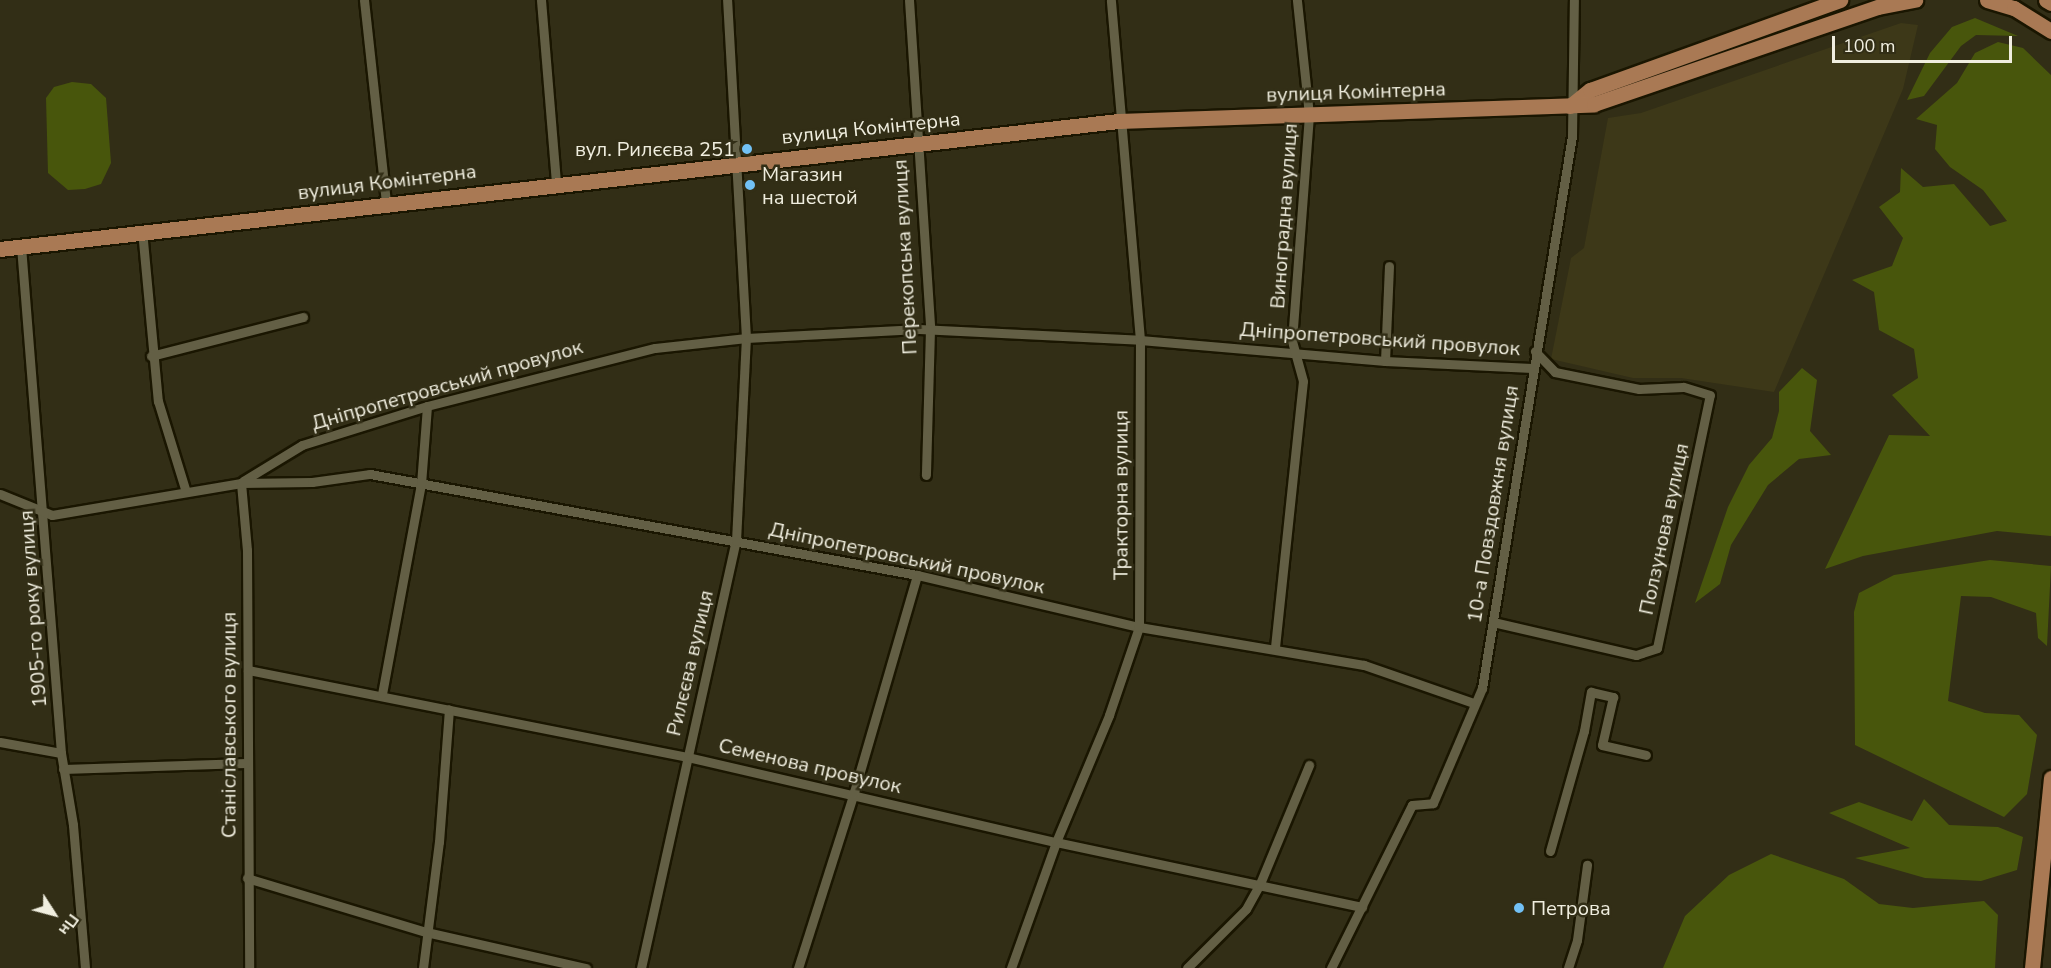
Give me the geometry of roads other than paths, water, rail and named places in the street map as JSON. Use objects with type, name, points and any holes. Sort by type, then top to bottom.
[{"type":"main road","points":[[1570,106],[1590,90],[1840,0]]},
{"type":"main road","name":"вулиця Комінтерна","points":[[0,249],[142,230],[1119,121],[1594,104],[1878,7],[1915,0]]},
{"type":"main road","points":[[1987,0],[2014,8],[2051,31]]},
{"type":"main road","points":[[2046,0],[2051,3]]},
{"type":"main road","points":[[2032,968],[2051,778]]},
{"type":"street","points":[[364,0],[386,204]]},
{"type":"street","points":[[541,0],[556,183]]},
{"type":"street","points":[[727,0],[739,162]]},
{"type":"street","name":"Перекопська вулиця","points":[[909,0],[916,145],[930,330],[926,476]]},
{"type":"street","name":"Тракторна вулиця","points":[[1011,968],[1056,842],[1109,716],[1139,627],[1140,340],[1119,121],[1111,0]]},
{"type":"street","name":"Виноградна вулиця","points":[[1275,647],[1303,381],[1292,341],[1310,115],[1297,0]]},
{"type":"street","name":"10-а Повздовжня вулиця","points":[[1331,968],[1412,805],[1433,803],[1482,688],[1532,368],[1572,136],[1570,106],[1574,0]]},
{"type":"street","name":"Рилєєва вулиця","points":[[641,968],[736,541],[746,363],[741,279],[739,162]]},
{"type":"street","points":[[142,230],[151,356],[158,401],[186,492]]},
{"type":"street","name":"1905-го року вулиця","points":[[21,246],[44,510],[61,753],[73,825],[85,968]]},
{"type":"street","points":[[1385,362],[1389,266]]},
{"type":"street","points":[[151,356],[303,317]]},
{"type":"street","name":"Дніпропетровський провулок","points":[[241,483],[302,445],[427,406],[656,348],[746,338],[930,330],[1140,340],[1296,351],[1385,362],[1532,368]]},
{"type":"street","name":"Дніпропетровський провулок","points":[[1535,351],[1554,372],[1639,389],[1683,387],[1710,395]]},
{"type":"street","name":"Ползунова вулиця","points":[[1493,622],[1636,656],[1657,648],[1710,395]]},
{"type":"street","points":[[382,694],[421,484],[427,406]]},
{"type":"street","name":"Дніпропетровський провулок","points":[[241,483],[312,482],[370,474],[917,575],[1139,627],[1275,647],[1364,665],[1474,703]]},
{"type":"street","points":[[0,494],[52,515],[241,483]]},
{"type":"street","name":"Станіславського вулиця","points":[[241,483],[247,550],[246,764],[249,968]]},
{"type":"street","points":[[798,968],[854,792],[917,575]]},
{"type":"street","name":"Семенова провулок","points":[[248,670],[382,694],[854,792],[1056,842],[1362,907]]},
{"type":"street","points":[[1550,851],[1584,732],[1591,692],[1613,697],[1602,745],[1646,755]]},
{"type":"street","points":[[423,968],[439,842],[449,709]]},
{"type":"street","points":[[0,742],[61,753]]},
{"type":"street","points":[[63,769],[246,764]]},
{"type":"street","points":[[1187,968],[1229,928],[1259,886],[1309,765]]},
{"type":"street","points":[[1568,968],[1577,940],[1587,865]]},
{"type":"street","points":[[247,878],[426,932],[586,968]]},
{"type":"place","name":"вул. Рилєєва 251","points":[[747,149]]},
{"type":"place","name":"Магазин на шестой","points":[[750,185]]},
{"type":"place","name":"Петрова","points":[[1519,908]]}]
